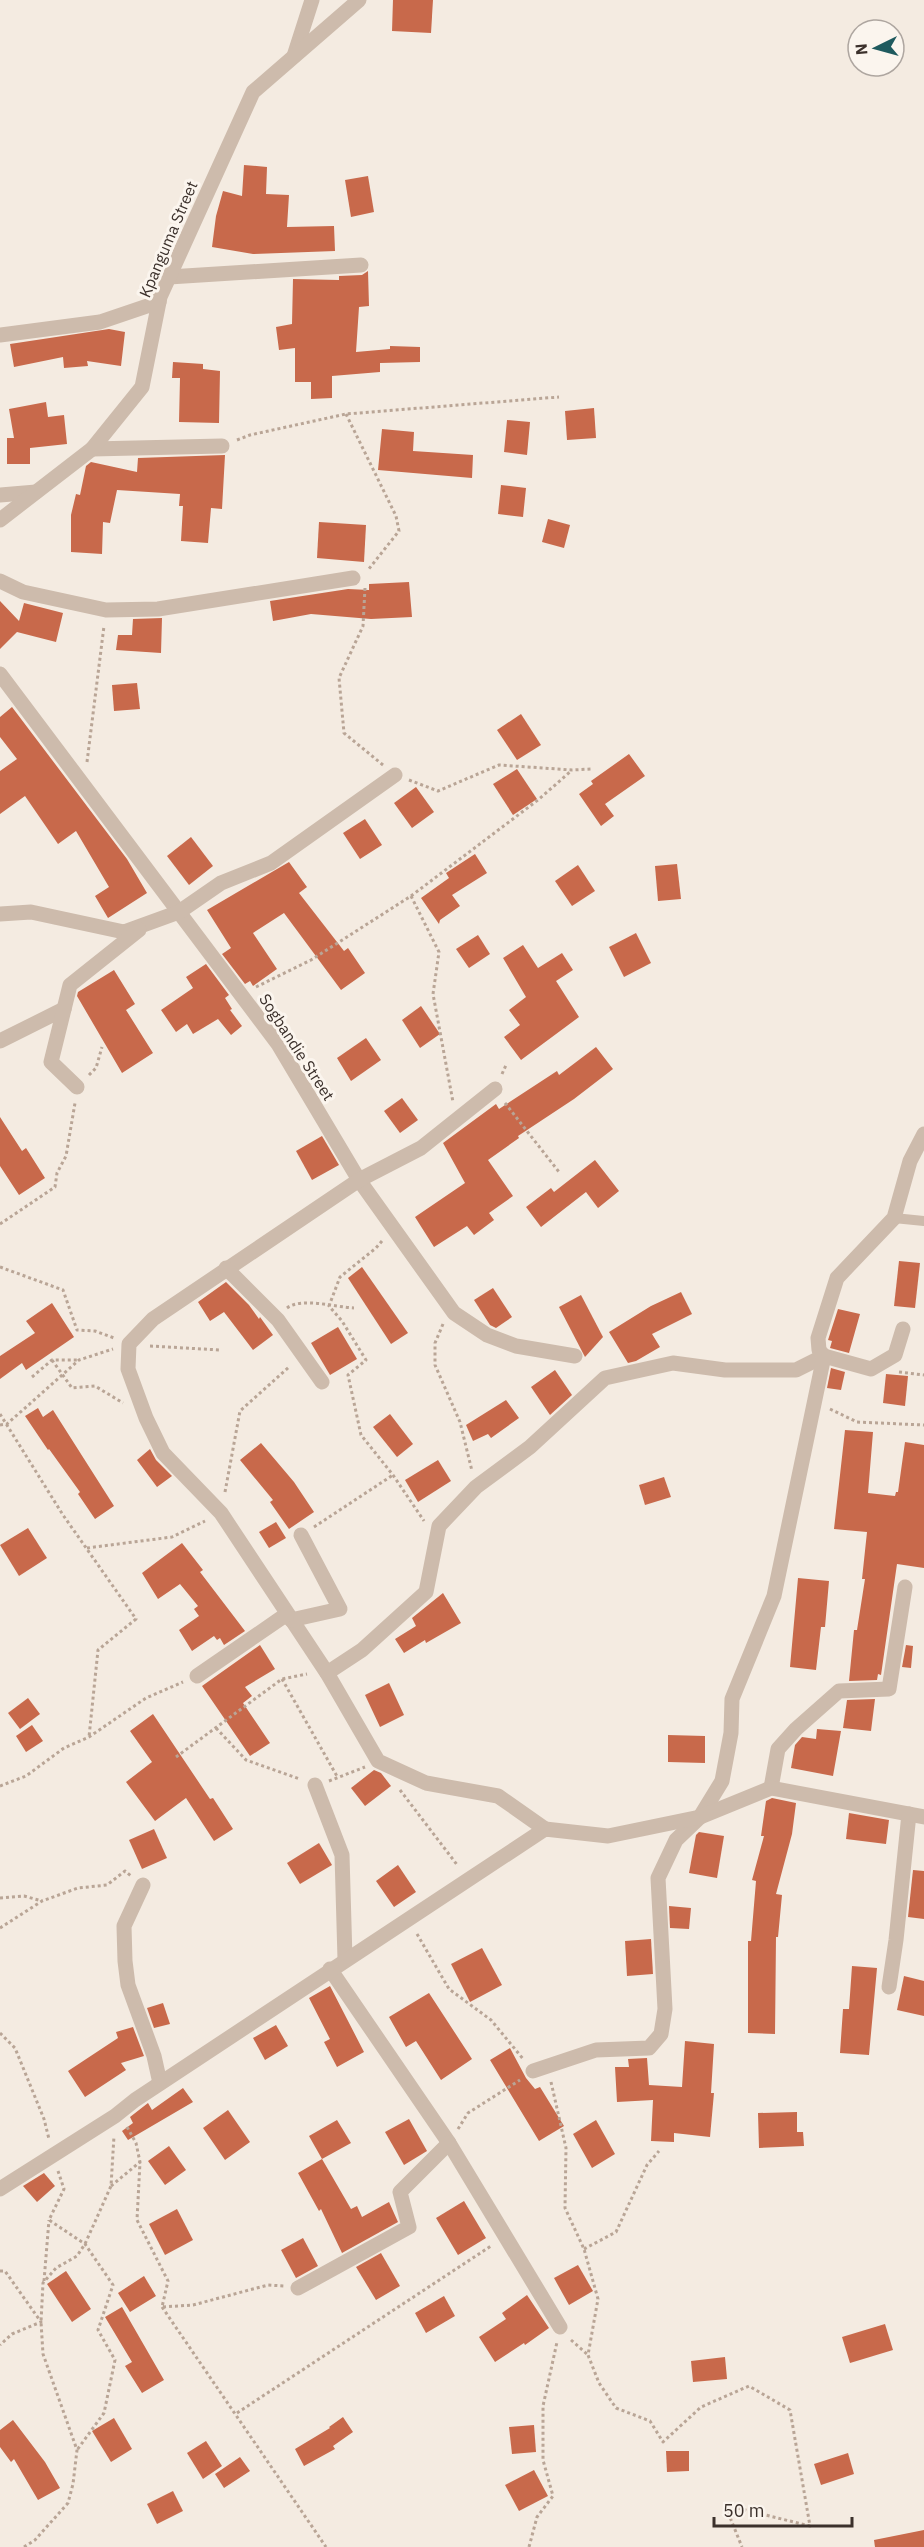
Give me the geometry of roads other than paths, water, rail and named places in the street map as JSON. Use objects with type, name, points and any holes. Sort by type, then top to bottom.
[{"type":"street","points":[[294,56],[312,0]]},
{"type":"street","name":"Kpanguma Street","points":[[0,520],[92,449],[142,387],[159,302],[253,92],[359,0]]},
{"type":"street","points":[[169,277],[361,265]]},
{"type":"street","points":[[0,335],[100,322],[159,302]]},
{"type":"street","points":[[92,449],[222,446]]},
{"type":"street","points":[[0,495],[36,492]]},
{"type":"street","points":[[0,581],[23,592],[106,610],[158,609],[362,578]]},
{"type":"street","name":"Sogbandie Street","points":[[0,674],[278,1044],[359,1180],[454,1313],[487,1335],[516,1346],[575,1356]]},
{"type":"street","points":[[0,914],[31,912],[124,932],[179,912],[221,883],[271,863],[395,775]]},
{"type":"street","points":[[77,1087],[51,1062],[70,985],[148,923]]},
{"type":"street","points":[[0,1041],[64,1009]]},
{"type":"street","points":[[495,1089],[421,1148],[359,1180],[153,1319],[129,1344],[128,1369],[146,1418],[163,1453],[221,1513],[327,1673],[378,1761],[426,1783],[498,1796],[545,1829],[609,1836],[700,1817],[771,1788],[916,1815],[889,1987]]},
{"type":"street","points":[[903,1329],[895,1355],[871,1369],[824,1356],[819,1350],[818,1338],[837,1278],[894,1218],[910,1161],[924,1134]]},
{"type":"street","points":[[226,1268],[278,1320],[322,1382]]},
{"type":"street","points":[[540,2068],[596,2050],[649,2048],[661,2034],[665,2009],[657,1878],[676,1840],[700,1817],[722,1782],[730,1733],[732,1699],[774,1596],[824,1356]]},
{"type":"street","points":[[327,1673],[362,1650],[426,1592],[439,1526],[476,1487],[530,1447],[605,1378],[673,1363],[725,1370],[796,1370],[824,1356]]},
{"type":"street","points":[[197,1676],[289,1617],[340,1609],[301,1535]]},
{"type":"street","points":[[771,1788],[778,1749],[796,1728],[839,1691],[889,1689],[905,1587]]},
{"type":"street","points":[[315,1785],[342,1856],[345,1959]]},
{"type":"street","points":[[0,2189],[115,2116],[135,2100],[330,1969],[545,1829]]},
{"type":"street","points":[[143,1885],[124,1926],[125,1961],[128,1985],[160,2083]]},
{"type":"street","points":[[330,1969],[449,2143],[504,2238],[560,2327]]},
{"type":"street","points":[[298,2288],[409,2227],[400,2192],[449,2143]]},
{"type":"lane","points":[[894,1218],[924,1221]]}]
